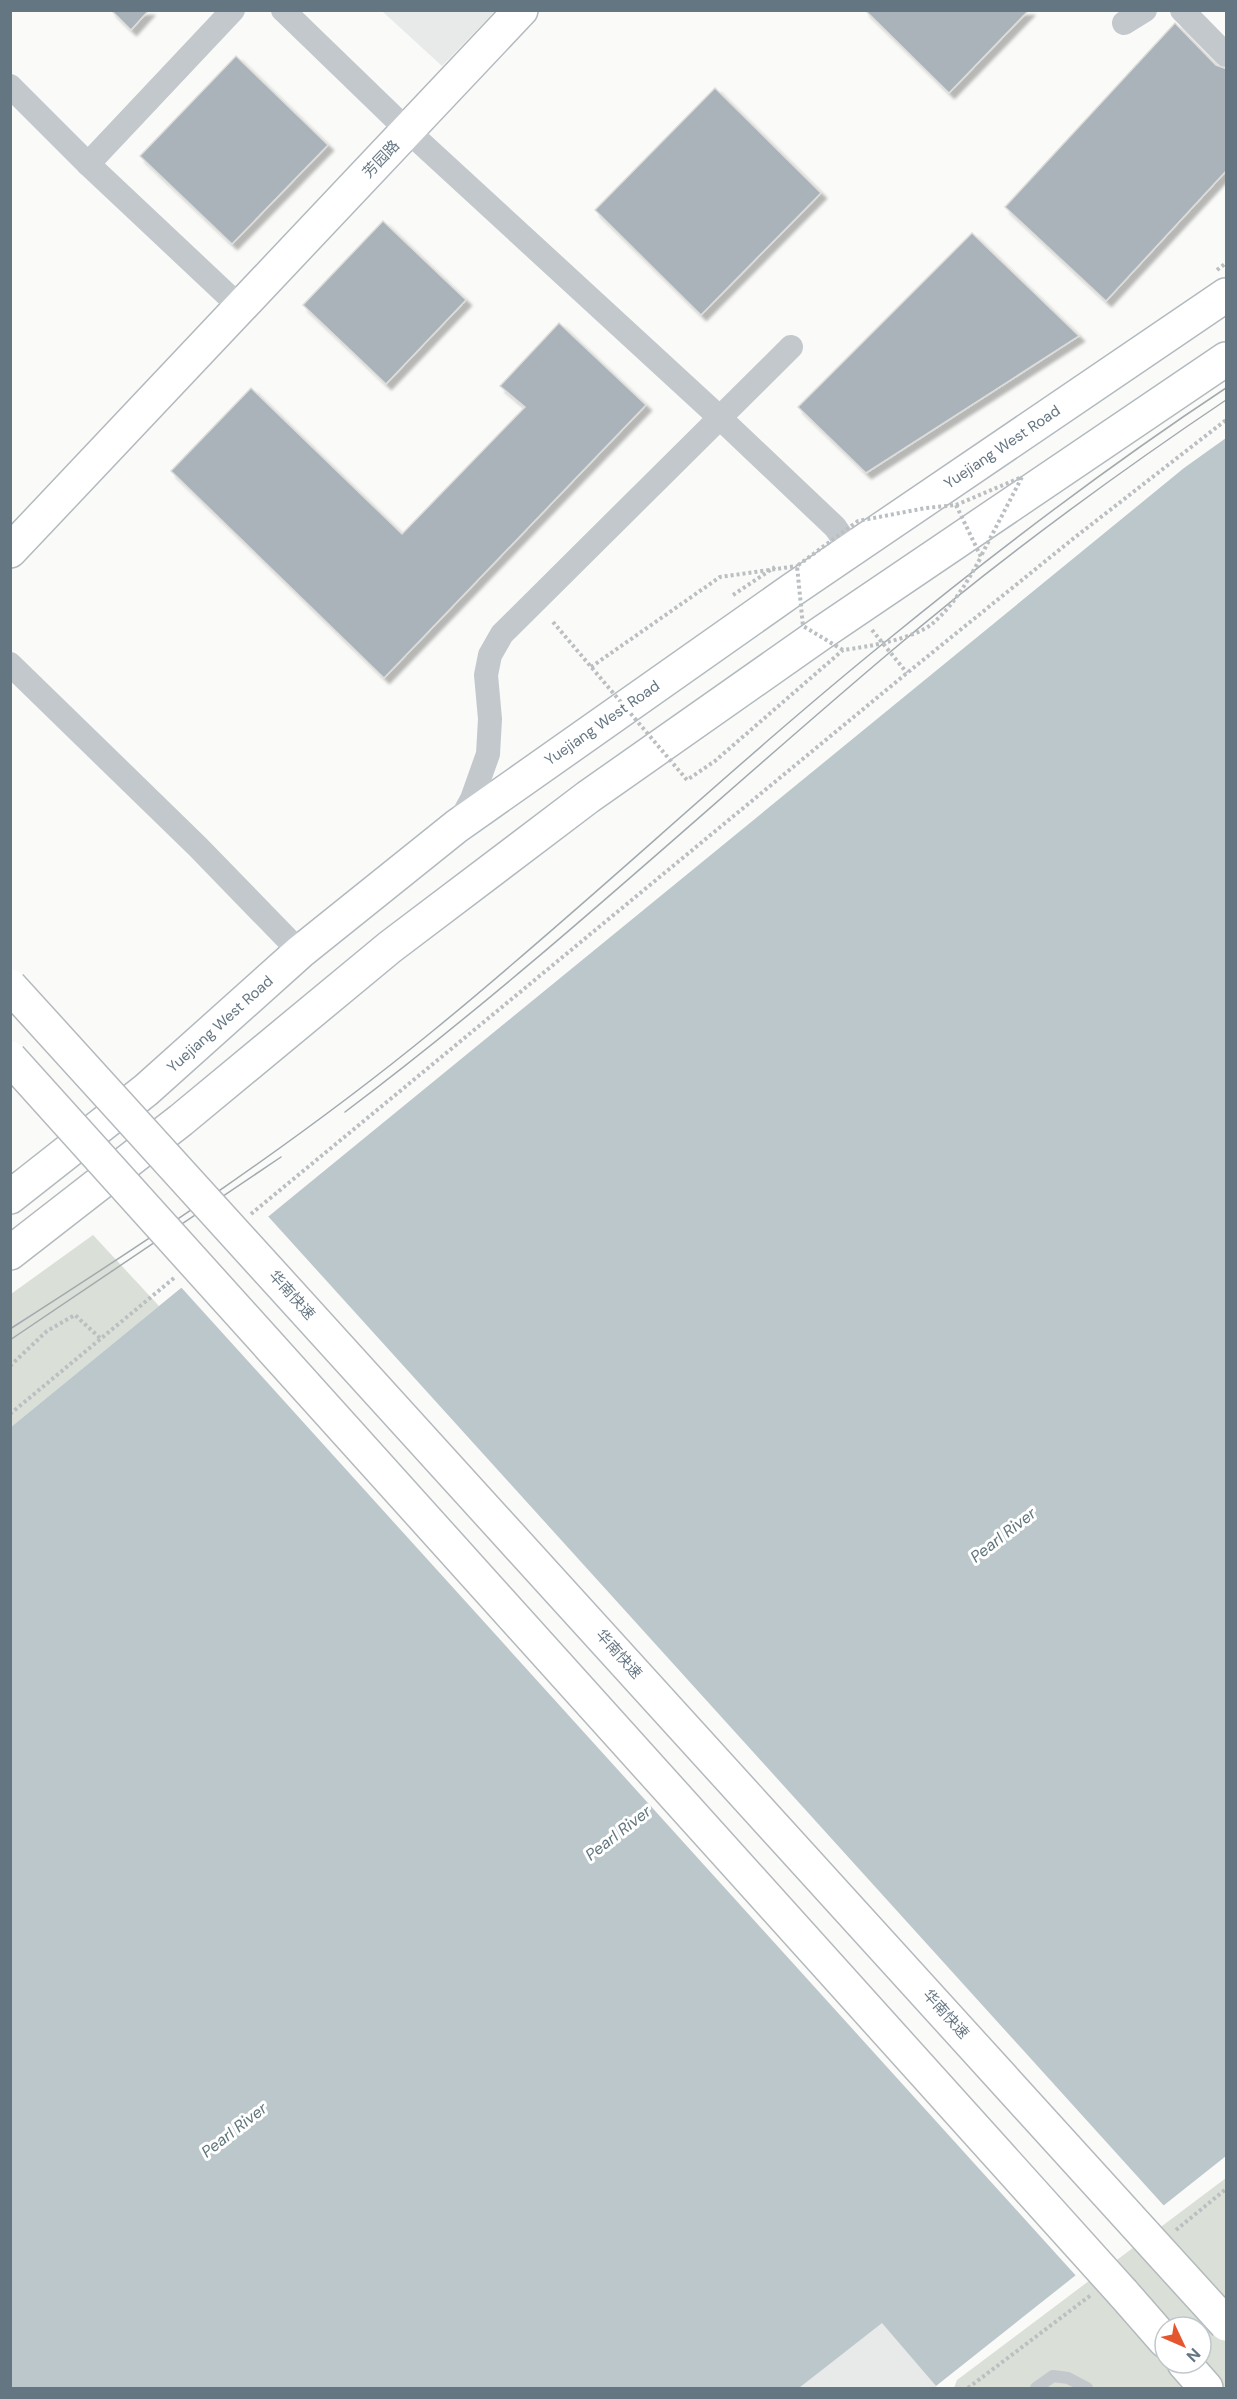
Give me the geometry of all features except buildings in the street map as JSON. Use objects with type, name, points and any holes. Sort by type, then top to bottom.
[{"type":"main road","name":"芳园路","points":[[10,551],[521,10]]},
{"type":"main road","name":"Yuejiang West Road","points":[[10,1197],[146,1090],[300,952],[458,826],[851,550],[1227,295]]},
{"type":"main road","points":[[10,1253],[181,1119],[390,947],[588,796],[820,634],[1227,359]]},
{"type":"main road","name":"华南快速","points":[[10,986],[1227,2324]]},
{"type":"main road","points":[[10,1058],[1153,2328]]},
{"type":"main road","points":[[1195,2375],[1206,2388]]},
{"type":"street","points":[[88,164],[233,10]]},
{"type":"street","points":[[284,10],[408,131],[835,527],[851,550]]},
{"type":"street","points":[[1130,10],[1124,23],[1145,10]]},
{"type":"street","points":[[1182,10],[1227,55]]},
{"type":"street","points":[[10,86],[88,164],[240,307]]},
{"type":"street","points":[[458,826],[472,799],[488,754],[490,719],[486,675],[490,655],[502,634],[791,347]]},
{"type":"street","points":[[10,664],[190,838],[300,952]]},
{"type":"lane","points":[[1036,2388],[1053,2376],[1068,2378],[1087,2388]]},
{"type":"path","points":[[248,1217],[907,673],[1074,538],[1227,420]]},
{"type":"path","points":[[553,622],[591,667],[687,780],[715,761],[843,650],[866,647],[899,638],[931,625],[964,588],[1022,477],[957,505],[926,508],[858,521],[797,566],[720,577],[591,667]]},
{"type":"path","points":[[957,505],[981,557]]},
{"type":"path","points":[[797,566],[803,627],[843,650]]},
{"type":"path","points":[[733,595],[776,567]]},
{"type":"path","points":[[868,624],[907,673]]},
{"type":"path","points":[[831,649],[840,642]]},
{"type":"path","points":[[10,1414],[174,1277]]},
{"type":"path","points":[[10,1366],[47,1331],[75,1315],[102,1339]]},
{"type":"shaded area","points":[[382,11],[495,11],[442,66]]},
{"type":"shaded area","points":[[93,1235],[159,1306],[11,1427],[11,1294]]},
{"type":"shaded area","points":[[1226,2178],[1226,2388],[954,2388],[957,2380]]},
{"type":"shaded area","points":[[882,2322],[936,2388],[799,2388]]},
{"type":"water","name":"Pearl River","points":[[1226,438],[1226,2156],[936,2386],[882,2323],[799,2388],[11,2388],[11,1427],[1184,468]]},
{"type":"pier","points":[[266,1214],[1166,2208],[1078,2278],[179,1285]]},
{"type":"tram line","points":[[10,1329],[119,1259],[226,1186],[383,1071],[491,983],[771,738],[926,608],[1095,479],[1226,388]]},
{"type":"tram line","points":[[345,1112],[416,1057],[553,944],[929,619],[1054,522],[1226,400]]},
{"type":"tram line","points":[[10,1340],[281,1157]]}]
